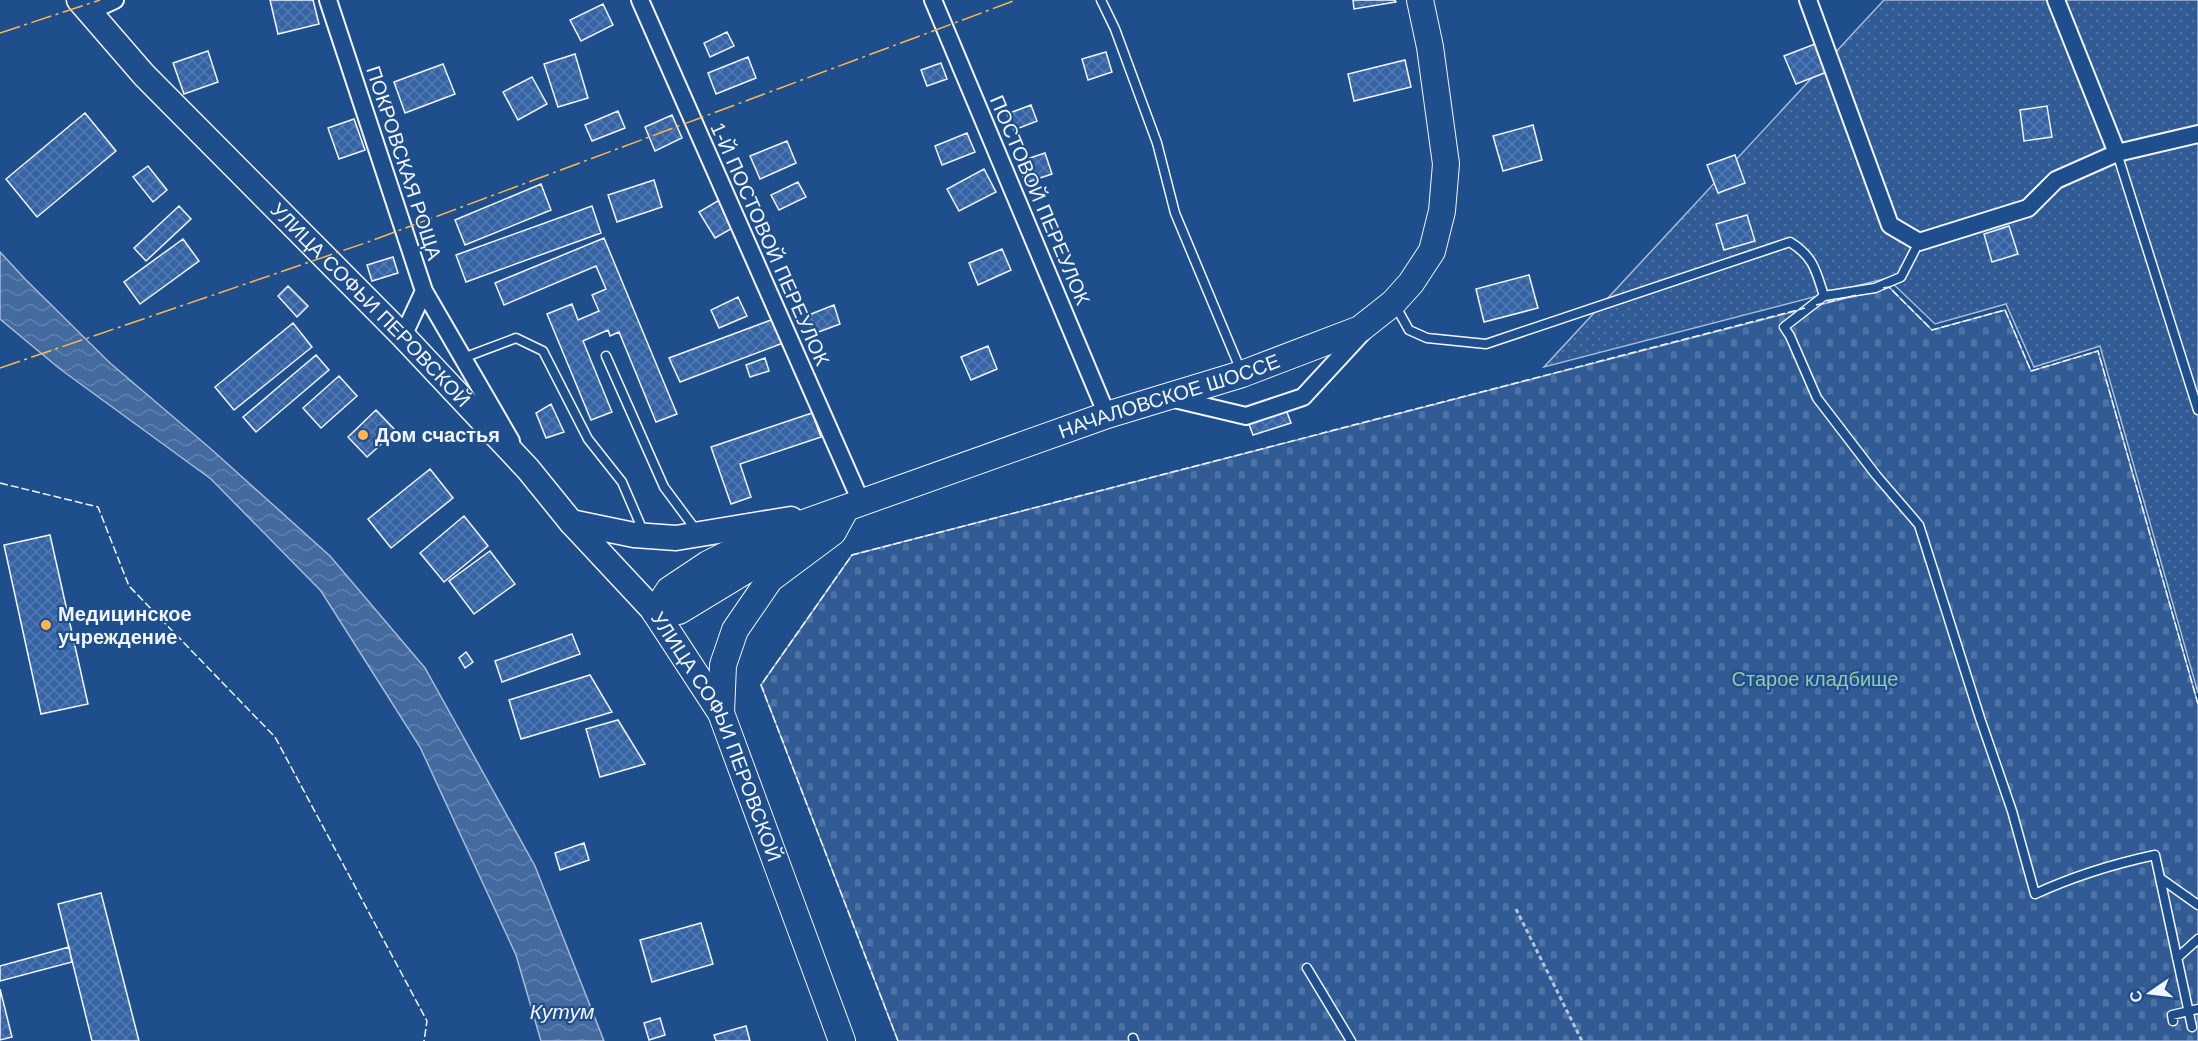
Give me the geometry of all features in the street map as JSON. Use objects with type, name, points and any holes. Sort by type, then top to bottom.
[{"type":"main road","name":"НАЧАЛОВСКОЕ ШОССЕ","points":[[656,612],[669,590],[708,564],[756,540],[1107,416],[1242,374],[1360,329],[1387,308],[1411,283],[1432,251],[1442,211],[1446,164],[1430,47],[1420,0]]},
{"type":"main road","name":"УЛИЦА СОФЬИ ПЕРОВСКОЙ","points":[[84,6],[144,75],[403,336],[528,469],[572,522],[656,612],[721,713],[842,1041]]},
{"type":"main road","points":[[572,522],[645,536],[676,538],[700,536],[853,507]]},
{"type":"main road","points":[[721,713],[723,665],[735,630],[770,579],[833,532],[853,507]]},
{"type":"street","points":[[84,6],[115,0]]},
{"type":"street","name":"ПОКРОВСКАЯ РОЩА","points":[[328,0],[424,291],[403,336]]},
{"type":"street","name":"1-Й ПОСТОВОЙ ПЕРЕУЛОК","points":[[640,0],[853,507]]},
{"type":"street","name":"ПОСТОВОЙ ПЕРЕУЛОК","points":[[933,0],[1107,416]]},
{"type":"street","points":[[1808,0],[1890,225],[1919,242],[2028,208],[2056,180],[2117,153],[2198,134]]},
{"type":"street","points":[[2056,0],[2117,153]]},
{"type":"street","points":[[424,291],[528,469]]},
{"type":"street","points":[[1166,397],[1246,416],[1303,397],[1387,308]]},
{"type":"lane","points":[[1101,0],[1115,29],[1157,142],[1175,213],[1242,374]]},
{"type":"lane","points":[[2117,153],[2198,410]]},
{"type":"lane","points":[[1387,308],[1409,330],[1426,338],[1486,344],[1790,242],[1804,250],[1815,265],[1824,296]]},
{"type":"lane","points":[[1919,242],[1901,277],[1875,288],[1824,296],[1784,327],[1817,398],[1876,475],[1919,525],[2012,811],[2035,894],[2090,872],[2155,855],[2177,958],[2193,1010],[2192,1027]]},
{"type":"lane","points":[[463,358],[516,338],[543,351],[588,439],[622,482],[645,536]]},
{"type":"lane","points":[[606,356],[664,487],[700,536]]},
{"type":"lane","points":[[2160,878],[2198,905]]},
{"type":"lane","points":[[2177,958],[2198,939]]},
{"type":"lane","points":[[1307,968],[1351,1041]]},
{"type":"lane","points":[[2173,1021],[2172,1015],[2193,1010]]},
{"type":"path","points":[[1516,909],[1582,1041]]},
{"type":"green space","points":[[1884,0],[2198,0],[2198,693],[2100,346],[2034,367],[2006,304],[1935,324],[1887,278],[1544,367]]},
{"type":"green space","name":"Старое кладбище","points":[[1889,287],[1932,330],[2005,310],[2031,371],[2098,351],[2198,704],[2198,1041],[898,1041],[761,685],[852,555]]},
{"type":"water","name":"Кутум","points":[[0,252],[110,363],[211,449],[330,556],[425,668],[535,866],[604,1041],[541,1041],[516,955],[420,747],[321,591],[211,479],[60,369],[0,319]]},
{"type":"building","points":[[270,0],[313,0],[319,24],[278,34]]},
{"type":"building","points":[[1353,0],[1395,0],[1396,2],[1354,9]]},
{"type":"building","points":[[603,4],[613,25],[581,41],[570,20]]},
{"type":"building","points":[[727,32],[734,46],[710,57],[704,43]]},
{"type":"building","points":[[1815,44],[1827,72],[1796,84],[1784,56]]},
{"type":"building","points":[[208,51],[218,82],[184,94],[173,63]]},
{"type":"building","points":[[1106,52],[1112,72],[1088,80],[1082,59]]},
{"type":"building","points":[[575,54],[588,98],[558,107],[544,64]]},
{"type":"building","points":[[748,57],[756,78],[716,94],[708,73]]},
{"type":"building","points":[[1405,60],[1411,87],[1354,101],[1348,74]]},
{"type":"building","points":[[941,63],[947,79],[927,86],[921,70]]},
{"type":"building","points":[[443,64],[455,94],[405,113],[394,82]]},
{"type":"building","points":[[532,77],[547,104],[518,120],[503,92]]},
{"type":"building","points":[[1031,105],[1037,121],[1014,130],[1007,114]]},
{"type":"building","points":[[2047,106],[2052,137],[2024,141],[2020,110]]},
{"type":"building","points":[[618,111],[625,128],[592,141],[585,125]]},
{"type":"building","points":[[85,113],[116,151],[37,217],[6,179]]},
{"type":"building","points":[[672,115],[682,138],[655,151],[645,127]]},
{"type":"building","points":[[354,119],[365,150],[339,159],[328,128]]},
{"type":"building","points":[[1533,125],[1542,160],[1503,171],[1493,136]]},
{"type":"building","points":[[967,133],[975,152],[942,165],[935,146]]},
{"type":"building","points":[[787,141],[796,163],[760,179],[750,156]]},
{"type":"building","points":[[1045,153],[1052,174],[1025,183],[1018,162]]},
{"type":"building","points":[[1735,155],[1745,183],[1718,193],[1707,165]]},
{"type":"building","points":[[148,166],[167,190],[153,202],[133,177]]},
{"type":"building","points":[[984,169],[996,192],[959,211],[947,189]]},
{"type":"building","points":[[654,180],[662,207],[617,222],[608,195]]},
{"type":"building","points":[[798,182],[806,197],[779,210],[771,195]]},
{"type":"building","points":[[541,184],[551,210],[465,245],[455,220]]},
{"type":"building","points":[[721,199],[736,226],[715,238],[699,212]]},
{"type":"building","points":[[179,206],[191,219],[146,261],[134,248]]},
{"type":"building","points":[[592,206],[601,233],[466,282],[456,255]]},
{"type":"building","points":[[1747,215],[1755,241],[1724,250],[1716,224]]},
{"type":"building","points":[[2009,226],[2018,254],[1992,262],[1984,234]]},
{"type":"building","points":[[604,238],[677,414],[656,422],[619,332],[610,336],[608,330],[583,341],[612,412],[591,420],[547,314],[572,304],[578,320],[599,311],[592,295],[606,289],[596,266],[504,305],[495,283]]},
{"type":"building","points":[[183,239],[199,261],[140,304],[124,282]]},
{"type":"building","points":[[1002,249],[1011,270],[978,285],[969,263]]},
{"type":"building","points":[[393,257],[398,273],[372,281],[367,265]]},
{"type":"building","points":[[1529,275],[1538,308],[1484,322],[1476,289]]},
{"type":"building","points":[[288,286],[308,306],[297,317],[278,296]]},
{"type":"building","points":[[738,297],[747,316],[719,328],[711,310]]},
{"type":"building","points":[[834,305],[840,324],[813,334],[806,316]]},
{"type":"building","points":[[771,320],[783,343],[680,382],[669,358]]},
{"type":"building","points":[[293,323],[312,347],[234,410],[215,387]]},
{"type":"building","points":[[988,346],[997,369],[971,380],[961,357]]},
{"type":"building","points":[[316,355],[329,370],[256,432],[243,417]]},
{"type":"building","points":[[765,358],[769,371],[750,377],[746,365]]},
{"type":"building","points":[[339,376],[357,396],[321,428],[303,408]]},
{"type":"building","points":[[551,404],[564,432],[546,438],[536,413]]},
{"type":"building","points":[[1284,404],[1291,423],[1253,435],[1246,416]]},
{"type":"building","points":[[376,410],[396,431],[367,457],[348,437]]},
{"type":"building","points":[[812,413],[821,437],[740,464],[751,497],[731,504],[711,447]]},
{"type":"building","points":[[430,469],[453,498],[391,548],[368,519]]},
{"type":"building","points":[[464,516],[488,546],[444,582],[420,553]]},
{"type":"building","name":"Медицинское учреждение","points":[[50,535],[88,704],[41,714],[4,545]]},
{"type":"building","points":[[490,551],[515,584],[474,614],[449,581]]},
{"type":"building","points":[[572,634],[580,654],[502,682],[495,661]]},
{"type":"building","points":[[466,652],[473,662],[465,668],[459,658]]},
{"type":"building","points":[[590,675],[612,712],[521,739],[509,700]]},
{"type":"building","points":[[618,720],[645,764],[600,777],[586,729]]},
{"type":"building","points":[[584,843],[589,860],[560,870],[555,853]]},
{"type":"building","points":[[101,893],[139,1041],[92,1041],[58,904]]},
{"type":"building","points":[[701,923],[713,964],[652,982],[640,940]]},
{"type":"building","points":[[69,947],[72,962],[0,981],[0,966]]},
{"type":"building","points":[[0,989],[12,1037],[0,1040]]},
{"type":"building","points":[[660,1018],[665,1035],[649,1040],[644,1023]]},
{"type":"building","points":[[746,1026],[750,1041],[716,1041],[714,1035]]},
{"type":"fence","points":[[1883,288],[1889,287],[1932,330],[2005,310],[2031,371],[2098,351],[2198,704]]},
{"type":"fence","points":[[1816,305],[1857,295]]},
{"type":"fence","points":[[898,1041],[761,685],[852,555],[1805,308]]},
{"type":"fence","points":[[0,483],[98,507],[129,586],[275,737],[427,1021],[424,1041]]},
{"type":"power","points":[[0,33],[100,0]]},
{"type":"power","points":[[0,368],[368,242],[1016,0]]},
{"type":"place","name":"Дом счастья","points":[[363,435]]},
{"type":"place","name":"Медицинское учреждение","points":[[46,625]]}]
